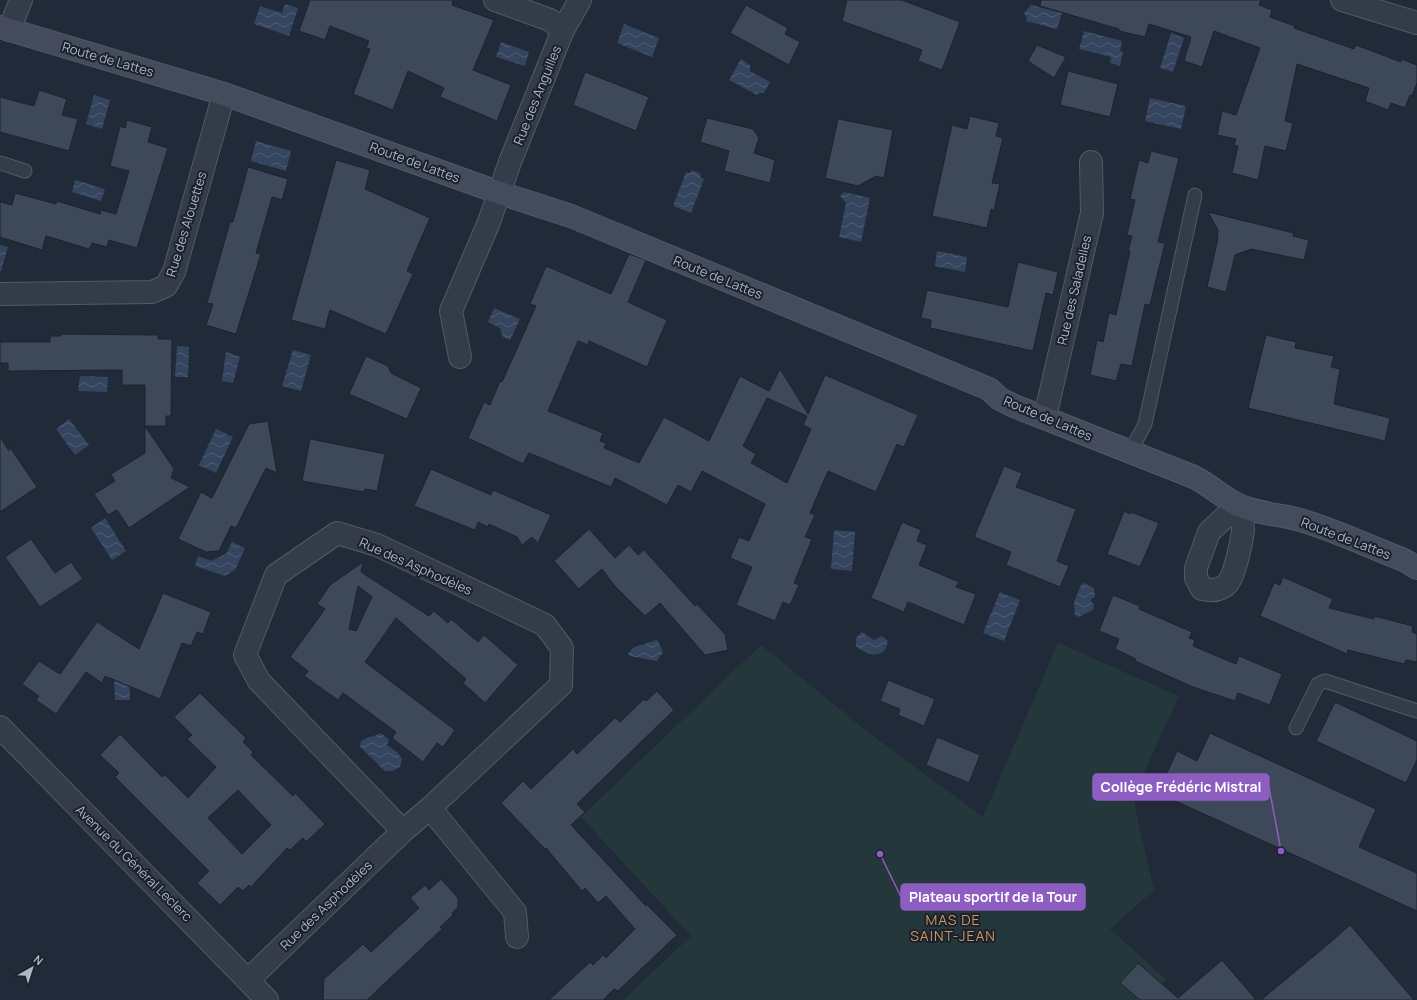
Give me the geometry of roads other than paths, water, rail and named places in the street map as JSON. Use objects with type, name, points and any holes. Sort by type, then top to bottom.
[{"type":"street","points":[[4,28],[21,0]]},
{"type":"street","points":[[495,0],[550,20],[563,30]]},
{"type":"street","name":"Rue des Anguilles","points":[[460,357],[451,311],[500,193],[510,162],[563,30],[580,0]]},
{"type":"street","points":[[1342,0],[1417,23]]},
{"type":"street","name":"Route de Lattes","points":[[4,28],[224,94],[500,193],[578,219],[989,389],[1000,399],[1014,406],[1045,417],[1208,484],[1218,493],[1238,505],[1260,513],[1274,514],[1302,520],[1396,557],[1417,568]]},
{"type":"street","name":"Rue des Alouettes","points":[[0,294],[152,292],[166,286],[174,272],[224,94]]},
{"type":"street","name":"Rue des Saladelles","points":[[1045,417],[1092,213],[1091,162]]},
{"type":"street","name":"Rue des Asphodèles","points":[[248,980],[403,831],[430,808],[561,685],[562,648],[545,625],[377,545],[337,533],[276,575],[245,655],[259,682],[403,831]]},
{"type":"street","name":"Avenue du Général Leclerc","points":[[0,727],[267,1000]]},
{"type":"street","points":[[430,808],[515,912],[517,937]]},
{"type":"lane","points":[[0,163],[25,171]]},
{"type":"lane","points":[[1130,452],[1144,424],[1195,195]]},
{"type":"lane","points":[[1296,728],[1318,684],[1325,681],[1417,711]]},
{"type":"water","points":[[285,4],[298,8],[289,36],[254,24],[260,6],[282,13]]},
{"type":"water","points":[[1031,5],[1062,13],[1057,29],[1026,21],[1027,18],[1024,13]]},
{"type":"water","points":[[624,24],[659,38],[652,57],[617,43]]},
{"type":"water","points":[[1084,31],[1122,41],[1120,51],[1123,52],[1120,66],[1110,63],[1111,57],[1079,49]]},
{"type":"water","points":[[1171,33],[1184,38],[1173,72],[1160,68]]},
{"type":"water","points":[[501,42],[529,52],[525,66],[496,57]]},
{"type":"water","points":[[741,59],[750,65],[750,71],[770,82],[764,93],[759,93],[757,95],[729,80]]},
{"type":"water","points":[[94,95],[110,100],[102,129],[86,124]]},
{"type":"water","points":[[1150,98],[1186,106],[1181,129],[1145,121]]},
{"type":"water","points":[[256,141],[291,151],[286,171],[251,161]]},
{"type":"water","points":[[692,170],[701,174],[700,177],[704,179],[691,213],[673,206],[686,172],[690,173]]},
{"type":"water","points":[[75,180],[105,189],[101,201],[72,192]]},
{"type":"water","points":[[844,192],[870,198],[861,242],[839,237],[846,203],[840,196]]},
{"type":"water","points":[[0,245],[8,247],[0,274]]},
{"type":"water","points":[[937,251],[967,257],[965,272],[935,266]]},
{"type":"water","points":[[494,308],[520,319],[510,340],[503,337],[500,328],[488,322]]},
{"type":"water","points":[[177,346],[189,347],[188,377],[175,377]]},
{"type":"water","points":[[293,350],[311,355],[301,391],[282,386]]},
{"type":"water","points":[[226,352],[240,357],[233,383],[222,381]]},
{"type":"water","points":[[80,376],[108,377],[107,392],[78,391]]},
{"type":"water","points":[[69,419],[89,445],[75,455],[56,429]]},
{"type":"water","points":[[216,429],[233,437],[216,473],[199,465]]},
{"type":"water","points":[[105,518],[126,551],[112,560],[91,528]]},
{"type":"water","points":[[834,530],[855,532],[852,571],[831,569]]},
{"type":"water","points":[[232,542],[245,548],[235,570],[225,576],[195,566],[198,556],[211,561],[226,554]]},
{"type":"water","points":[[1084,583],[1094,588],[1095,597],[1090,600],[1094,605],[1093,610],[1078,617],[1075,615],[1074,602],[1081,585]]},
{"type":"water","points":[[1000,592],[1020,600],[1004,641],[983,633]]},
{"type":"water","points":[[862,632],[874,640],[882,636],[888,641],[883,651],[879,654],[870,654],[856,646],[856,638]]},
{"type":"water","points":[[656,640],[658,641],[663,652],[657,661],[630,656],[628,654],[633,648]]},
{"type":"water","points":[[114,671],[129,671],[130,700],[115,700]]},
{"type":"water","points":[[381,733],[389,740],[387,745],[397,752],[402,759],[400,767],[392,771],[385,771],[360,747],[361,741]]},
{"type":"place","name":"Collège Frédéric Mistral","points":[[1281,851]]},
{"type":"place","name":"Plateau sportif de la Tour","points":[[880,854]]},
{"type":"district","name":"MAS DE SAINT-JEAN","points":[[953,928]]}]
